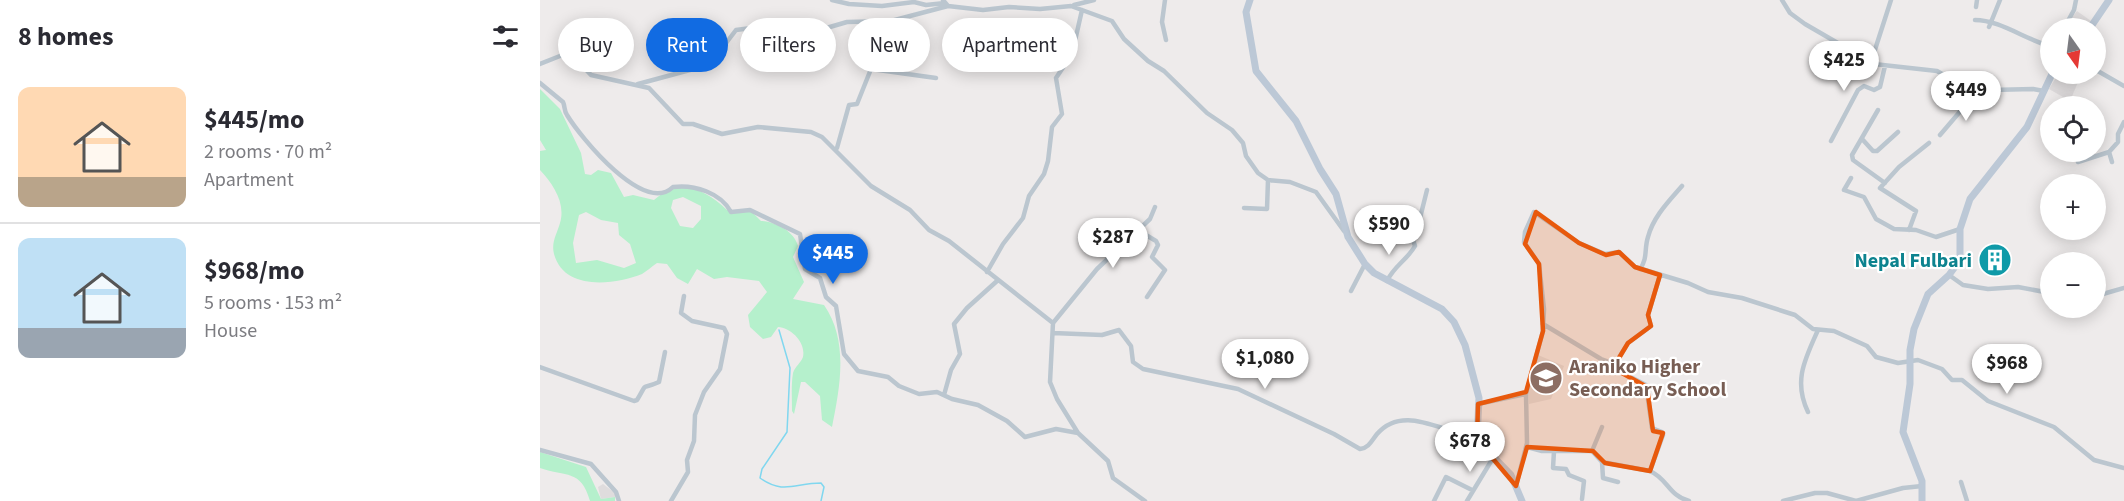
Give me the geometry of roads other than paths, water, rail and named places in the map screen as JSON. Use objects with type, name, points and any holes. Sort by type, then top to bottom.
[{"type":"street","points":[[832,0],[849,4],[882,6],[914,2],[926,5],[945,3],[983,10],[1009,7],[1040,9],[1071,6],[1094,0]]},
{"type":"street","points":[[1165,0],[1162,22],[1166,40]]},
{"type":"street","points":[[1250,0],[1246,12],[1256,71],[1296,121],[1320,170],[1336,194],[1348,237]]},
{"type":"street","points":[[1782,0],[1790,13],[1805,24],[1871,62],[1885,66],[1936,71],[1982,96],[1991,90],[2044,91]]},
{"type":"street","points":[[1871,62],[1891,0]]},
{"type":"street","points":[[1976,8],[1977,0]]},
{"type":"street","points":[[1989,27],[2000,0]]},
{"type":"street","points":[[2070,18],[2076,0]]},
{"type":"street","points":[[2097,18],[2109,0]]},
{"type":"street","points":[[638,84],[701,67],[716,56],[736,30],[795,23],[810,28],[823,28],[848,22],[891,21],[945,3]]},
{"type":"street","points":[[1071,6],[1112,21],[1124,39],[1148,61],[1164,71],[1206,113],[1232,130],[1243,143],[1251,166],[1268,180],[1290,182],[1316,192],[1365,264],[1387,281],[1442,309],[1451,317],[1465,345],[1478,404],[1475,435],[1479,444],[1511,475],[1522,501]]},
{"type":"street","points":[[987,272],[1003,244],[1023,218],[1029,196],[1044,174],[1052,127],[1062,114],[1056,78],[1072,54],[1082,10]]},
{"type":"street","points":[[1975,20],[1992,22],[2010,32],[2040,42]]},
{"type":"street","points":[[540,64],[565,54],[573,56],[591,75],[649,88],[683,124],[693,124],[722,134],[758,127],[810,132],[822,136],[837,148],[871,186],[910,210],[929,230],[949,241],[1053,323]]},
{"type":"street","points":[[1831,141],[1858,90],[1864,86],[1874,90],[1880,87],[1885,66]]},
{"type":"street","points":[[837,148],[849,105],[858,101],[871,69],[936,78]]},
{"type":"street","points":[[2106,76],[2124,86]]},
{"type":"street","points":[[540,83],[563,102],[566,114],[614,172],[636,186],[659,194],[667,193],[673,187],[693,187],[726,202],[731,212],[750,210],[800,234],[805,269],[820,278],[826,297],[836,306],[844,354],[858,371],[888,377],[899,387],[919,394],[937,392],[978,405],[1007,421],[1025,437],[1056,429],[1078,432]]},
{"type":"street","points":[[1922,501],[1924,486],[1903,436],[1911,384],[1914,329],[1928,294],[1960,260],[1960,229],[1970,199],[2026,127],[2047,84]]},
{"type":"street","points":[[1940,135],[1976,94]]},
{"type":"street","points":[[1878,110],[1863,140],[1852,155],[1853,160],[1885,183]]},
{"type":"street","points":[[2106,153],[2118,142],[2118,134],[2124,122]]},
{"type":"street","points":[[1863,140],[1873,150],[1878,151],[1898,132]]},
{"type":"street","points":[[1909,230],[1916,211],[1880,188],[1899,167],[1929,142]]},
{"type":"street","points":[[2109,152],[2112,162]]},
{"type":"street","points":[[1851,178],[1844,190],[1864,197],[1880,221],[1894,229],[1909,230],[1936,237],[1960,229]]},
{"type":"street","points":[[1244,208],[1267,209],[1268,180]]},
{"type":"street","points":[[1640,269],[1645,262],[1648,237],[1656,218],[1682,186]]},
{"type":"street","points":[[1387,281],[1395,266],[1410,255],[1415,246],[1411,234],[1420,218],[1427,190]]},
{"type":"street","points":[[1145,501],[1113,478],[1108,461],[1078,432],[1057,399],[1048,373],[1053,323],[1097,269],[1136,229],[1150,219],[1155,207]]},
{"type":"street","points":[[1516,486],[1527,447],[1526,394],[1543,324],[1544,309],[1539,264],[1524,242],[1533,212],[1580,243],[1605,254],[1619,252],[1640,269],[1688,283],[1708,292],[1742,298],[1789,313],[1818,330],[1834,331],[1867,345],[1874,355],[1881,359],[1898,363],[1911,359],[1936,366],[1950,379],[1962,380],[1988,401],[2054,427],[2094,460],[2124,468]]},
{"type":"street","points":[[1136,229],[1156,241],[1158,245],[1152,257],[1165,270],[1147,297]]},
{"type":"street","points":[[1351,291],[1365,264]]},
{"type":"street","points":[[1614,364],[1628,343],[1651,326],[1648,315],[1660,275]]},
{"type":"street","points":[[1948,275],[1963,285],[1996,289],[2018,287],[2040,290]]},
{"type":"street","points":[[944,395],[951,370],[960,354],[954,324],[997,281]]},
{"type":"street","points":[[2106,293],[2124,288]]},
{"type":"street","points":[[671,501],[687,474],[687,460],[694,441],[695,415],[704,392],[720,369],[728,334],[724,328],[692,321],[681,313],[684,297]]},
{"type":"street","points":[[1543,324],[1614,364],[1623,375],[1646,385],[1652,428],[1663,433],[1650,471]]},
{"type":"street","points":[[1053,333],[1102,335],[1119,330],[1131,346],[1133,362],[1143,369],[1238,389],[1334,434],[1360,449],[1369,445],[1387,424],[1417,419],[1452,431],[1458,442],[1467,449],[1479,444]]},
{"type":"street","points":[[1808,412],[1800,387],[1800,375],[1818,330]]},
{"type":"street","points":[[540,367],[634,401],[637,400],[641,388],[646,384],[659,382],[665,352]]},
{"type":"street","points":[[1478,404],[1526,394]]},
{"type":"street","points":[[1592,451],[1602,427]]},
{"type":"street","points":[[1527,447],[1554,451],[1592,451],[1602,462],[1650,471],[1661,477],[1676,496],[1689,501]]},
{"type":"street","points":[[540,450],[591,464],[616,492],[619,501]]},
{"type":"street","points":[[1554,451],[1553,468],[1566,469],[1569,475],[1584,481],[1582,499]]},
{"type":"street","points":[[1467,501],[1493,458]]},
{"type":"street","points":[[1602,462],[1603,478],[1618,482]]},
{"type":"street","points":[[1434,501],[1446,477],[1472,490]]},
{"type":"street","points":[[1961,482],[1967,501]]},
{"type":"street","points":[[1783,501],[1806,494],[1827,493],[1856,501],[1903,488],[1924,486]]},
{"type":"waterway","points":[[779,330],[790,368],[787,432],[762,469],[760,478],[783,487],[821,483],[824,487],[821,501]]},
{"type":"place","name":"Nepal Fulbari","points":[[1995,260]]},
{"type":"place","name":"Araniko Higher Secondary School","points":[[1546,378]]}]
